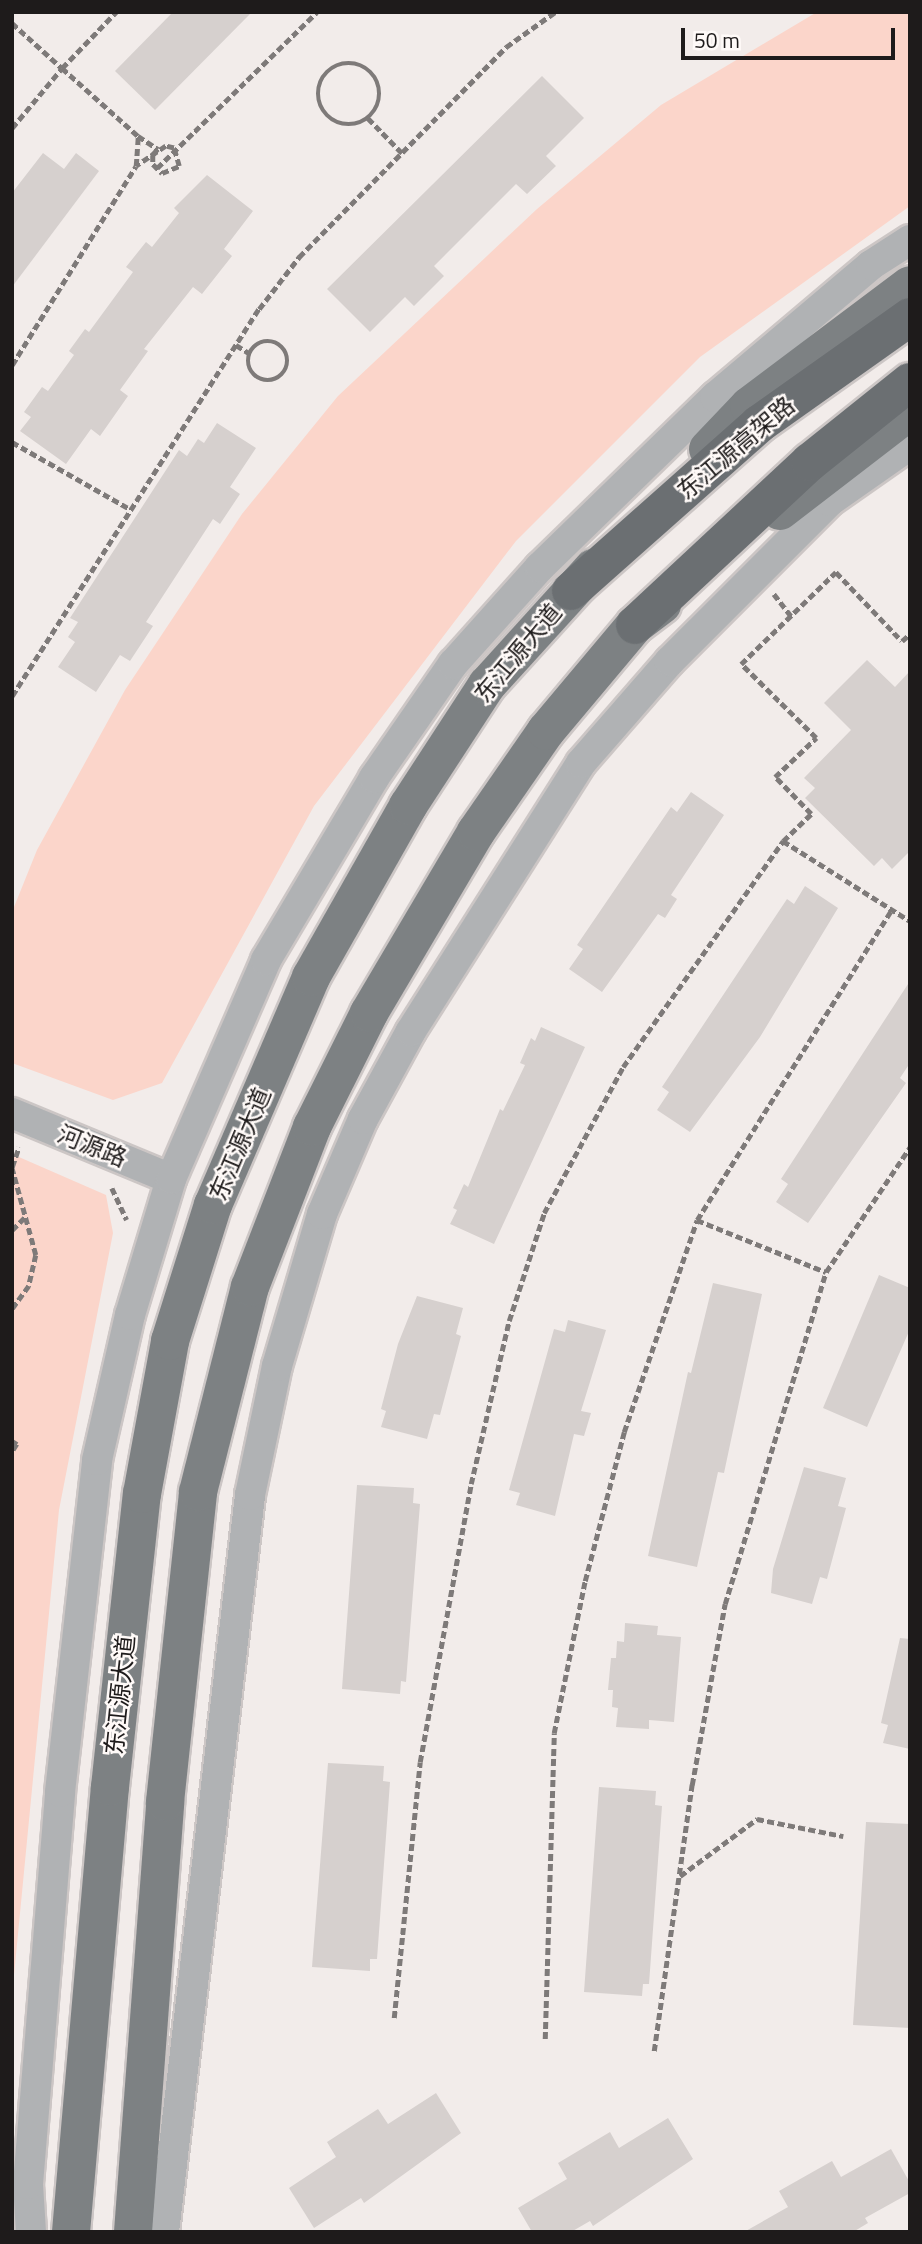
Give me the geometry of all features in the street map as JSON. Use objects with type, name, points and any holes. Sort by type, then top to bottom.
[{"type":"highway","name":"东江源高架路","points":[[571,591],[759,425],[910,317]]},
{"type":"highway","points":[[635,625],[810,462],[910,383]]},
{"type":"main road","name":"东江源大道","points":[[71,2232],[140,1508],[170,1341],[213,1205],[311,977],[408,806],[487,685],[571,591],[749,407],[910,285]]},
{"type":"main road","points":[[136,2222],[165,1802],[198,1492],[250,1287],[312,1127],[369,1013],[475,831],[546,731],[635,625],[910,411]]},
{"type":"main road","points":[[58,2232],[74,2189]]},
{"type":"street","points":[[31,2232],[28,2184],[60,1792],[97,1460],[130,1315],[172,1179],[266,960],[374,778],[453,664],[540,567],[715,397],[871,265],[910,240]]},
{"type":"street","points":[[164,2232],[250,1495],[277,1366],[322,1214],[363,1119],[411,1031],[581,763],[670,661],[830,501],[910,445]]},
{"type":"street","name":"河源路","points":[[12,1114],[172,1179]]},
{"type":"path","points":[[12,128],[62,68],[116,12]]},
{"type":"path","points":[[157,168],[178,153],[317,12]]},
{"type":"path","points":[[12,696],[236,345],[299,257],[506,47],[555,12]]},
{"type":"path","points":[[12,23],[138,136],[158,149],[153,155],[157,168],[168,174],[174,171],[178,153]]},
{"type":"path","points":[[350,64],[370,72],[380,90],[375,110],[368,118],[349,125],[329,118],[323,110],[318,90],[329,71],[350,64]]},
{"type":"path","points":[[368,118],[402,153]]},
{"type":"path","points":[[136,166],[138,136]]},
{"type":"path","points":[[12,365],[136,166],[166,146],[178,153]]},
{"type":"path","points":[[263,342],[281,346],[286,353],[285,371],[272,380],[256,377],[248,362],[250,353],[263,342]]},
{"type":"path","points":[[236,345],[250,353]]},
{"type":"path","points":[[12,442],[130,509]]},
{"type":"path","points":[[394,2018],[420,1762],[471,1484],[509,1321],[544,1213],[623,1067],[783,841],[811,814],[775,777],[816,738],[741,664],[836,572],[902,641],[910,634]]},
{"type":"path","points":[[783,841],[910,921]]},
{"type":"path","points":[[545,2039],[554,1733],[585,1581],[624,1432],[697,1220],[892,908]]},
{"type":"path","points":[[654,2051],[679,1876],[724,1604],[826,1272],[910,1147]]},
{"type":"path","points":[[12,1167],[36,1255],[29,1286],[12,1309]]},
{"type":"path","points":[[12,1230],[26,1216]]},
{"type":"path","points":[[697,1220],[826,1272]]},
{"type":"path","points":[[12,1441],[17,1444],[12,1452]]},
{"type":"path","points":[[679,1876],[757,1819],[844,1836]]},
{"type":"shaded area","points":[[817,12],[910,12],[910,206],[700,357],[516,541],[314,806],[162,1083],[113,1100],[12,1063],[12,912],[37,850],[125,690],[242,514],[338,396],[537,209],[661,105]]},
{"type":"shaded area","points":[[12,1154],[106,1195],[113,1233],[59,1510],[12,1996]]},
{"type":"building","points":[[173,12],[252,12],[155,110],[115,71]]},
{"type":"building","points":[[542,76],[584,118],[546,156],[556,166],[527,194],[516,184],[434,266],[444,276],[414,306],[405,297],[370,332],[327,289]]},
{"type":"building","points":[[43,153],[64,169],[76,153],[99,171],[12,287],[12,193]]},
{"type":"building","points":[[207,175],[253,211],[224,249],[232,256],[202,294],[193,287],[144,349],[148,351],[120,390],[128,396],[100,436],[91,429],[66,464],[20,431],[31,417],[24,412],[42,387],[48,391],[74,355],[69,351],[85,329],[89,332],[133,272],[126,267],[146,242],[152,247],[179,213],[174,208]]},
{"type":"building","points":[[217,423],[256,448],[230,487],[240,494],[220,524],[213,519],[146,622],[153,626],[130,661],[120,655],[96,692],[58,667],[75,642],[68,637],[78,622],[70,618],[179,450],[187,456],[198,439],[204,443]]},
{"type":"building","points":[[867,660],[895,687],[910,671],[910,851],[892,869],[882,858],[874,866],[805,798],[815,788],[804,778],[851,730],[824,703]]},
{"type":"building","points":[[691,792],[724,815],[671,895],[677,899],[665,918],[658,914],[602,992],[569,969],[583,949],[577,945],[671,807],[677,812]]},
{"type":"building","points":[[805,886],[838,908],[760,1037],[690,1132],[657,1110],[669,1092],[662,1087],[787,899],[794,904]]},
{"type":"building","points":[[910,981],[910,1063],[900,1078],[906,1083],[808,1223],[776,1202],[788,1184],[781,1179]]},
{"type":"building","points":[[541,1027],[585,1047],[494,1244],[450,1224],[457,1210],[453,1208],[464,1184],[468,1187],[500,1109],[503,1111],[525,1065],[520,1063],[531,1038],[535,1041]]},
{"type":"building","points":[[879,1275],[910,1288],[910,1329],[867,1427],[823,1408]]},
{"type":"building","points":[[713,1283],[762,1294],[724,1473],[718,1472],[697,1567],[648,1556],[688,1372],[691,1373]]},
{"type":"building","points":[[417,1296],[463,1308],[456,1334],[461,1336],[440,1415],[434,1414],[427,1439],[381,1427],[386,1411],[381,1409],[398,1344]]},
{"type":"building","points":[[568,1320],[606,1330],[581,1411],[591,1413],[584,1436],[574,1434],[555,1516],[516,1505],[520,1493],[509,1490],[554,1329],[565,1332]]},
{"type":"building","points":[[804,1467],[846,1478],[838,1506],[846,1508],[827,1579],[820,1577],[812,1604],[771,1593],[773,1569]]},
{"type":"building","points":[[357,1485],[414,1488],[413,1503],[420,1504],[406,1682],[401,1681],[400,1694],[342,1689]]},
{"type":"building","points":[[625,1623],[658,1626],[657,1635],[681,1637],[674,1722],[649,1720],[649,1729],[616,1727],[618,1708],[612,1707],[613,1690],[608,1690],[611,1658],[616,1658],[617,1641],[624,1642]]},
{"type":"building","points":[[900,1638],[910,1639],[910,1749],[883,1743],[888,1725],[881,1723]]},
{"type":"building","points":[[328,1763],[384,1766],[383,1781],[390,1782],[377,1959],[370,1959],[370,1971],[312,1967]]},
{"type":"building","points":[[599,1787],[656,1791],[655,1805],[662,1806],[649,1984],[643,1984],[642,1996],[584,1992]]},
{"type":"building","points":[[866,1822],[910,1824],[910,2028],[853,2025]]},
{"type":"building","points":[[436,2093],[461,2133],[364,2203],[361,2198],[314,2228],[289,2188],[336,2157],[327,2142],[378,2109],[388,2124]]},
{"type":"building","points":[[668,2118],[693,2159],[593,2226],[590,2221],[571,2232],[532,2232],[518,2208],[567,2179],[558,2163],[610,2132],[619,2148]]},
{"type":"building","points":[[891,2149],[910,2183],[910,2193],[865,2218],[868,2223],[853,2232],[744,2232],[788,2207],[779,2191],[832,2161],[841,2177]]}]
